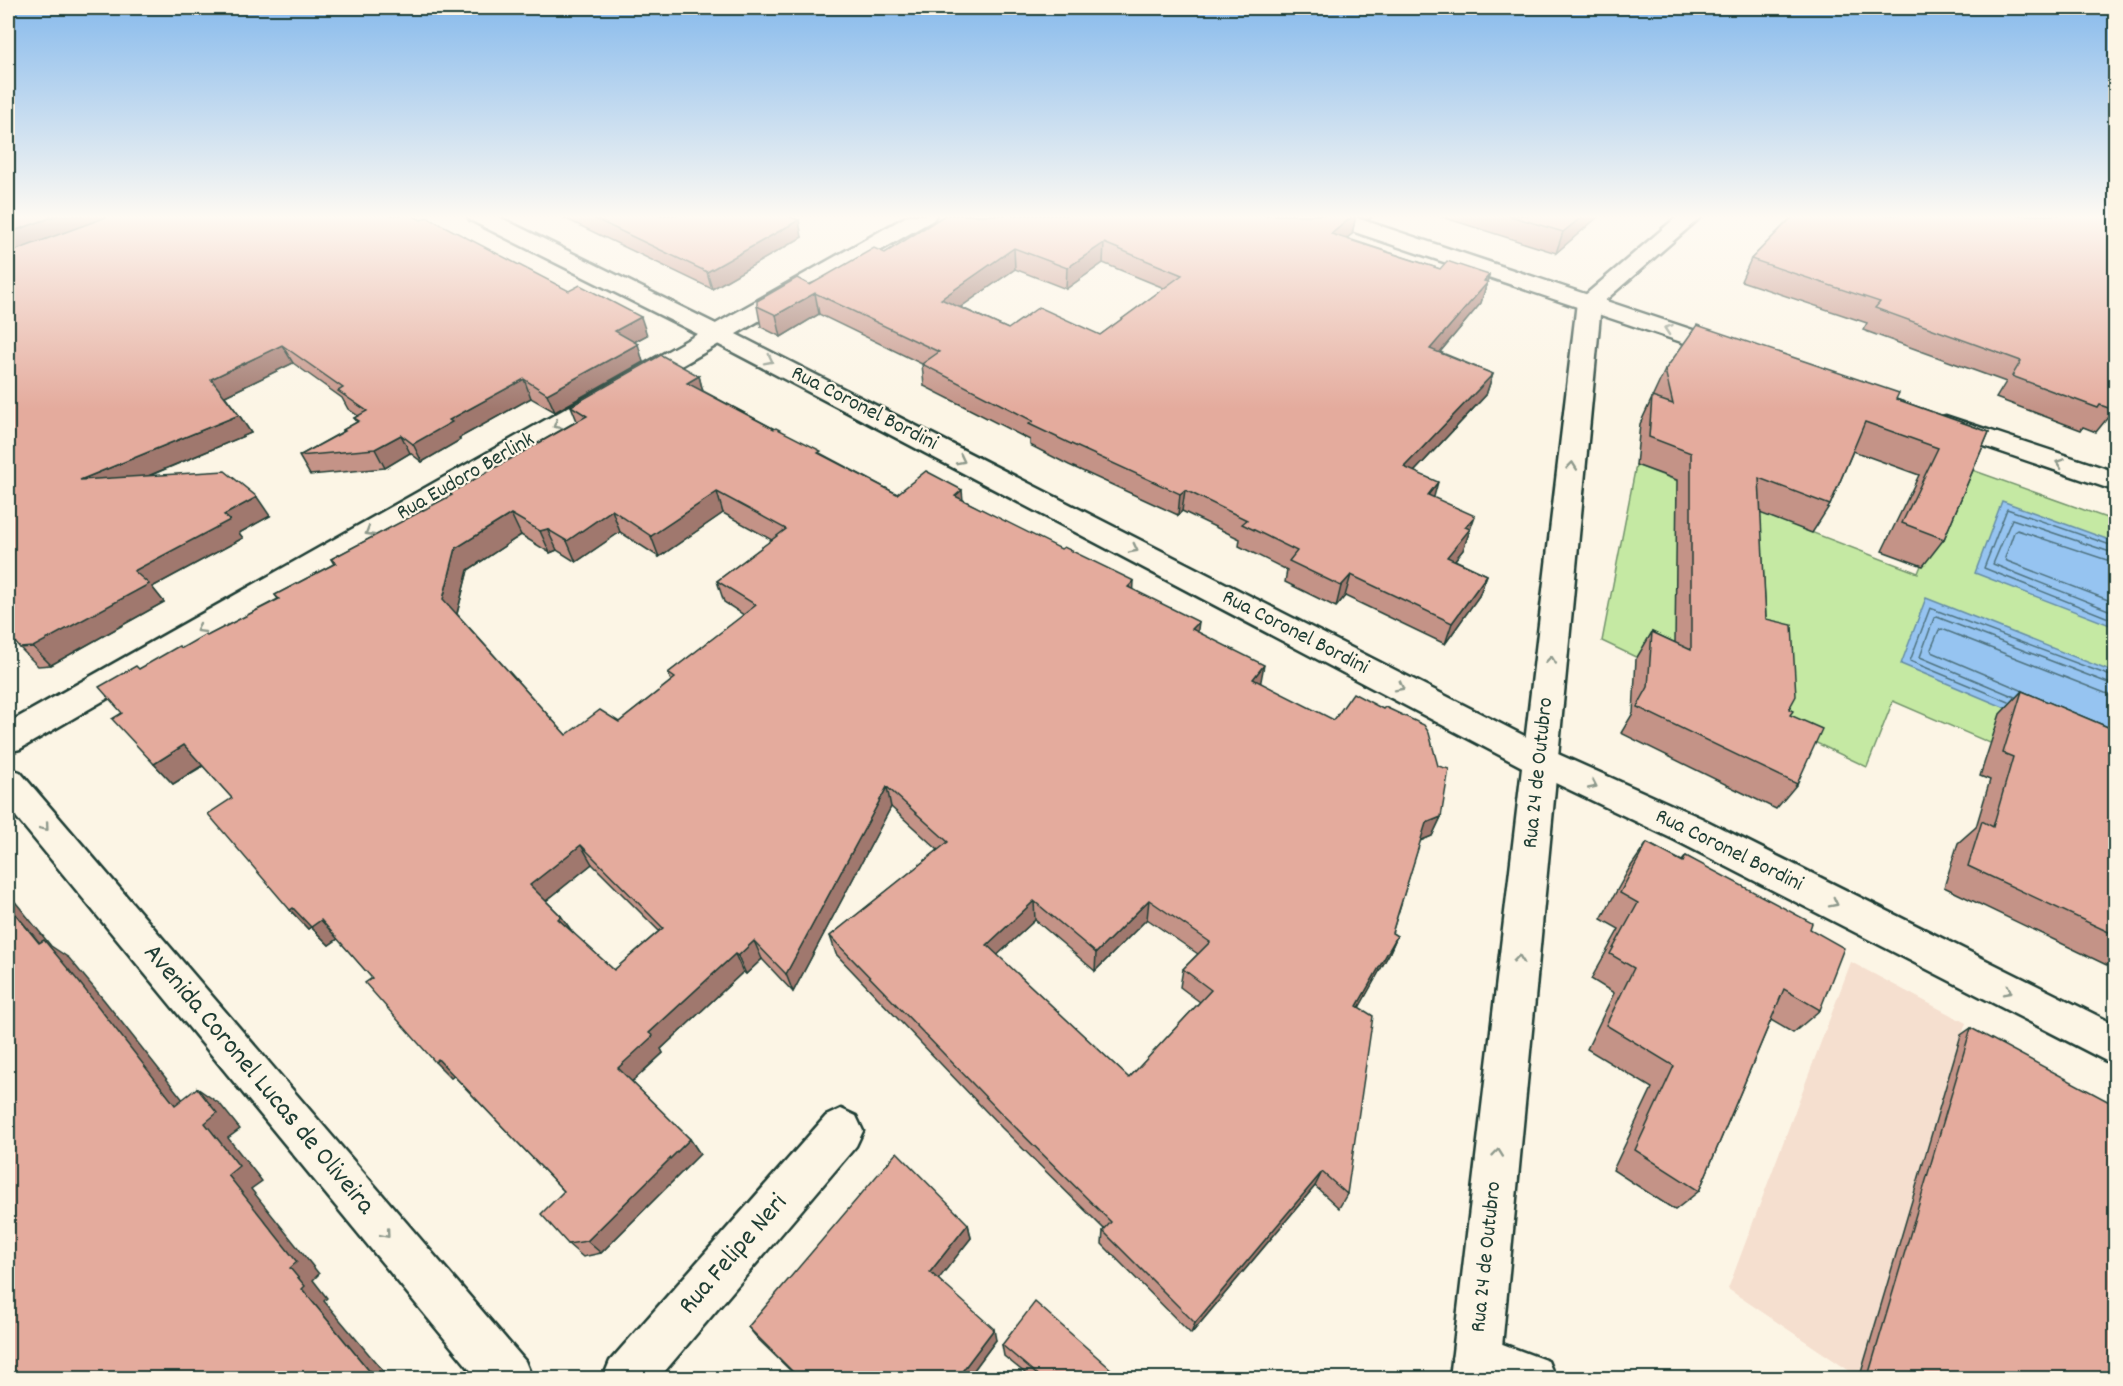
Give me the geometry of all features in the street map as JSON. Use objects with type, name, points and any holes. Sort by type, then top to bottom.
[{"type":"street","name":"Rua Coronel Bordini","points":[[608,280],[1540,760],[1688,829],[2115,1046]]},
{"type":"street","name":"Rua Eudoro Berlink","points":[[8,739],[812,280]]},
{"type":"street","points":[[1522,280],[1751,357]]},
{"type":"street","points":[[1589,302],[1615,280]]},
{"type":"street","name":"Rua 24 de Outubro","points":[[1475,1368],[1589,302]]},
{"type":"street","points":[[1927,418],[2115,482]]},
{"type":"street","name":"Avenida Coronel Lucas de Oliveira","points":[[8,782],[508,1378]]},
{"type":"street","name":"Rua Felipe Neri","points":[[627,1378],[841,1131]]},
{"type":"street","points":[[1475,1368],[1531,1378]]},
{"type":"shaded area","points":[[1851,962],[1966,1023],[1962,1035],[2115,1378],[1860,1378],[1728,1289]]},
{"type":"green space","points":[[1636,465],[1918,573],[1961,466],[2115,521],[2115,797],[1893,701],[1867,767],[1602,641]]},
{"type":"water","points":[[2002,501],[2115,542],[2115,627],[1975,573]]},
{"type":"water","points":[[1926,598],[2115,673],[2115,754],[1901,664]]},
{"type":"building","points":[[8,280],[547,280],[569,291],[580,285],[641,317],[615,331],[638,344],[547,394],[524,379],[449,420],[452,422],[413,444],[401,435],[375,449],[299,456],[345,431],[343,430],[359,421],[354,418],[367,411],[338,391],[343,388],[282,345],[211,379],[239,415],[80,480],[225,471],[257,497],[224,515],[230,520],[134,571],[149,584],[33,647],[20,648],[8,634]]},
{"type":"building","points":[[794,280],[800,280],[810,285],[819,280],[969,280],[941,299],[1008,329],[1039,307],[1100,335],[1176,280],[1485,280],[1488,282],[1430,349],[1493,374],[1404,467],[1438,482],[1428,495],[1475,516],[1465,527],[1470,529],[1447,557],[1487,575],[1452,623],[1351,575],[1341,586],[1289,561],[1297,551],[1242,524],[1247,520],[1185,490],[1180,494],[1029,424],[1033,421],[922,364],[939,352],[815,293],[776,315],[757,306],[757,301]]},
{"type":"building","points":[[1813,280],[2115,280],[2114,410],[2100,405],[2098,408],[2012,376],[2021,361],[1875,308],[1880,302]]},
{"type":"building","points":[[1697,325],[1899,393],[1896,399],[1989,432],[1944,539],[1902,523],[1938,448],[1865,422],[1830,505],[1759,478],[1766,619],[1792,625],[1796,696],[1789,709],[1793,711],[1790,715],[1822,729],[1797,784],[1637,707],[1648,687],[1652,632],[1691,650],[1691,453],[1649,437],[1652,397],[1673,404],[1665,370]]},
{"type":"building","points":[[661,355],[699,376],[687,383],[821,451],[818,453],[897,494],[926,471],[962,490],[955,496],[1061,549],[1064,547],[1134,581],[1128,587],[1199,622],[1192,629],[1264,665],[1253,679],[1334,720],[1353,693],[1383,709],[1385,707],[1424,725],[1429,733],[1438,766],[1449,769],[1441,817],[1426,823],[1392,933],[1397,936],[1357,1006],[1373,1016],[1347,1194],[1322,1172],[1195,1323],[1103,1231],[1111,1222],[1001,1113],[830,936],[948,842],[887,787],[786,974],[754,941],[738,956],[735,954],[649,1033],[653,1036],[618,1068],[690,1139],[587,1241],[568,1244],[541,1214],[564,1191],[438,1059],[435,1062],[365,983],[372,978],[321,920],[311,927],[293,908],[290,910],[208,814],[232,798],[184,745],[154,764],[112,719],[122,713],[99,687],[136,666],[139,669],[179,646],[182,648],[279,599],[275,595],[336,563],[331,559],[452,495],[450,493],[587,416],[571,406]],"holes":[[[717,492],[786,529],[717,581],[756,605],[668,673],[675,678],[619,722],[600,710],[566,735],[443,599],[456,548],[511,514],[540,531],[547,529],[567,541],[612,510],[651,536]],[[581,845],[663,928],[614,970],[558,919],[561,916],[530,885]],[[1149,900],[1210,942],[1183,969],[1211,990],[1129,1078],[987,945],[1034,901],[1096,953]]]},
{"type":"building","points":[[2022,691],[2115,730],[2115,935],[1968,866],[1982,821],[1993,827],[2013,757],[2003,753]]},
{"type":"building","points":[[1647,843],[1683,862],[1686,856],[1812,923],[1810,929],[1844,948],[1820,1010],[1784,989],[1699,1191],[1635,1150],[1674,1066],[1606,1025],[1634,968],[1610,954],[1638,903],[1620,893]]},
{"type":"building","points":[[8,905],[39,943],[44,940],[175,1105],[197,1088],[217,1113],[205,1123],[239,1166],[228,1175],[297,1262],[290,1268],[305,1286],[302,1289],[375,1378],[8,1378]]},
{"type":"building","points":[[1971,1028],[2115,1105],[2115,1378],[1878,1378],[1869,1373]]},
{"type":"building","points":[[897,1152],[968,1224],[930,1272],[994,1329],[957,1378],[799,1378],[748,1327]]},
{"type":"building","points":[[1035,1302],[1121,1378],[1041,1378],[1002,1345]]}]
